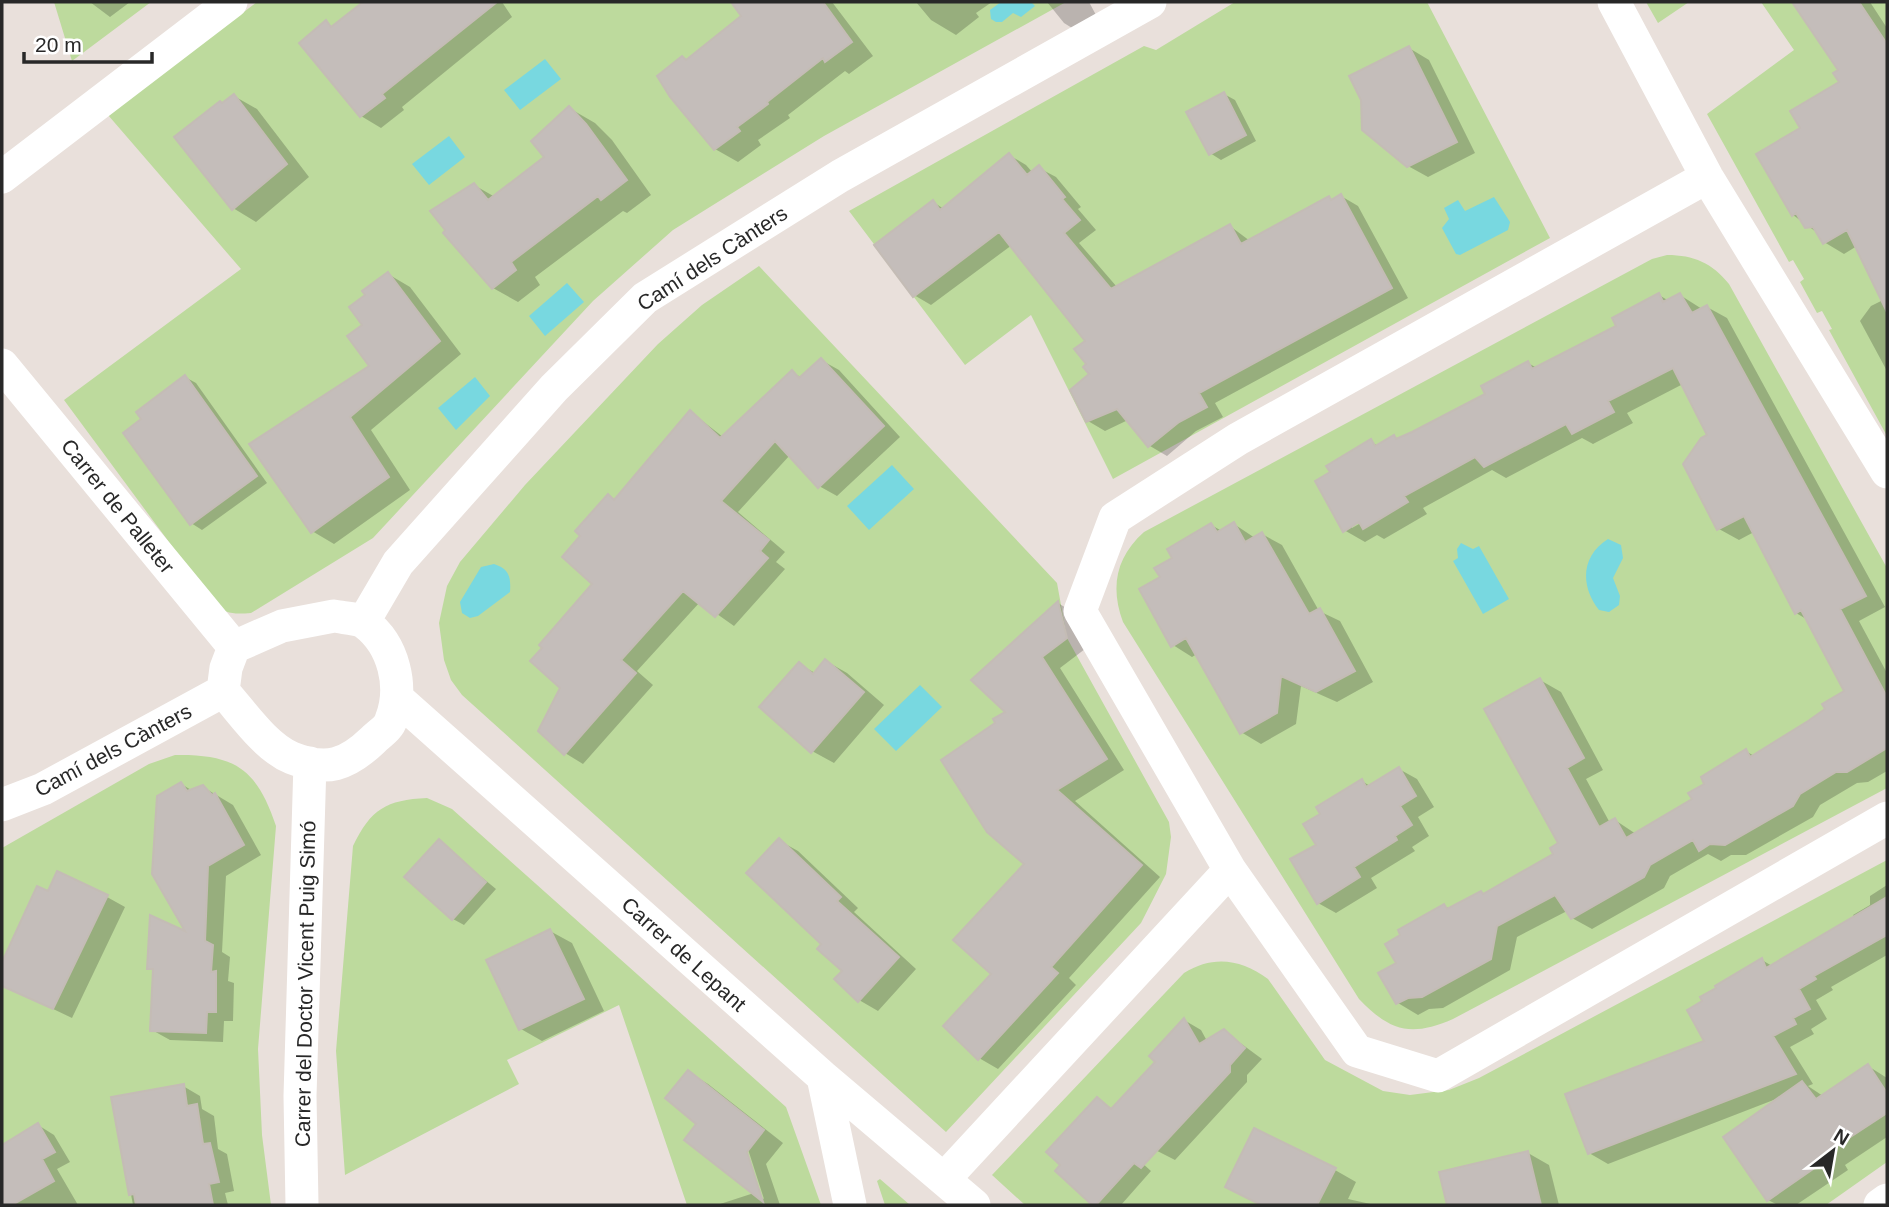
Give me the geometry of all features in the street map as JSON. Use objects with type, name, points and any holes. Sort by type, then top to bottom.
[{"type":"street","points":[[2,177],[231,2]]},
{"type":"street","name":"Camí dels Cànters","points":[[364,621],[398,563],[554,387],[645,298],[840,176],[1150,2]]},
{"type":"street","points":[[1614,2],[1707,177],[1887,472]]},
{"type":"street","points":[[1707,177],[1238,439],[1115,518],[1080,611],[1230,870],[1357,1051],[1437,1076],[1887,818]]},
{"type":"street","name":"Carrer de Palleter","points":[[2,365],[234,647]]},
{"type":"street","points":[[334,616],[364,621],[383,642],[395,669],[397,698],[391,723],[356,756],[335,766],[289,757],[274,745],[223,691],[226,668],[234,647],[295,624],[334,616]]},
{"type":"street","name":"Camí dels Cànters","points":[[2,805],[43,789],[223,691]]},
{"type":"street","name":"Carrer de Lepant","points":[[397,698],[823,1077],[974,1205]]},
{"type":"street","name":"Carrer del Doctor Vicent Puig Simó","points":[[302,1205],[300,1096],[310,763]]},
{"type":"street","points":[[945,1178],[1230,870]]},
{"type":"street","points":[[823,1077],[850,1205]]},
{"type":"street","points":[[1880,1205],[1887,1200]]},
{"type":"green space","points":[[54,2],[151,2],[72,61]]},
{"type":"green space","points":[[257,2],[1066,2],[824,136],[673,230],[593,301],[373,538],[251,613],[236,613],[222,610],[214,603],[64,400],[241,269],[108,115]]},
{"type":"green space","points":[[1235,2],[1427,2],[1550,238],[1113,479],[1031,315],[965,365],[849,211],[1144,46],[1156,50]]},
{"type":"green space","points":[[1646,2],[1689,2],[1658,23]]},
{"type":"green space","points":[[1761,2],[1887,2],[1887,436],[1829,330],[1832,329],[1822,311],[1817,313],[1800,282],[1804,279],[1793,260],[1789,262],[1707,114],[1794,50]]},
{"type":"green space","points":[[1667,255],[1702,262],[1729,284],[1887,568],[1887,788],[1453,1019],[1425,1028],[1392,1025],[1359,999],[1123,622],[1117,597],[1118,573],[1127,552],[1144,532],[1652,259]]},
{"type":"green space","points":[[759,266],[1057,583],[1067,638],[1169,822],[1171,837],[1166,874],[1141,923],[946,1132],[462,695],[451,680],[444,660],[439,623],[447,586],[460,562],[525,485],[658,344],[702,305]]},
{"type":"green space","points":[[175,755],[213,758],[241,769],[261,791],[276,826],[258,1049],[262,1135],[271,1205],[2,1205],[2,848],[149,764]]},
{"type":"green space","points":[[427,798],[452,809],[786,1107],[821,1205],[687,1205],[619,1005],[507,1060],[519,1084],[345,1175],[336,1051],[353,846],[366,823],[381,809],[401,801]]},
{"type":"green space","points":[[1887,860],[1887,1162],[1826,1205],[1025,1205],[992,1175],[1184,973],[1195,967],[1227,962],[1258,972],[1268,979],[1325,1060],[1383,1091],[1410,1095],[1449,1090],[1479,1078]]},
{"type":"green space","points":[[880,1179],[910,1205],[885,1205],[877,1181]]},
{"type":"water","points":[[1001,2],[1031,2],[1035,6],[1021,17],[1013,13],[1002,22],[996,22],[991,19],[990,10]]},
{"type":"water","points":[[545,59],[561,79],[520,110],[504,90]]},
{"type":"water","points":[[449,136],[465,157],[429,185],[412,164]]},
{"type":"water","points":[[1494,197],[1510,222],[1508,230],[1460,255],[1456,254],[1442,228],[1449,219],[1444,208],[1458,200],[1465,211]]},
{"type":"water","points":[[567,283],[584,302],[545,336],[529,316]]},
{"type":"water","points":[[475,377],[490,396],[456,430],[438,408]]},
{"type":"water","points":[[892,465],[914,489],[869,530],[847,506]]},
{"type":"water","points":[[1608,539],[1621,545],[1623,558],[1613,578],[1620,596],[1619,605],[1609,612],[1599,610],[1586,581],[1588,563],[1599,546]]},
{"type":"water","points":[[1461,543],[1473,549],[1479,546],[1509,599],[1483,614],[1453,561],[1458,558],[1457,549]]},
{"type":"water","points":[[494,564],[508,574],[510,592],[478,616],[470,618],[462,613],[460,602],[481,567]]},
{"type":"water","points":[[920,685],[942,707],[896,751],[874,729]]},
{"type":"building","points":[[363,2],[497,2],[382,94],[385,98],[360,117],[299,43],[326,20],[331,27]]},
{"type":"building","points":[[731,2],[823,2],[852,42],[825,62],[823,58],[737,127],[740,131],[714,150],[670,97],[657,76],[682,56],[686,60],[741,16]]},
{"type":"building","points":[[1792,2],[1859,2],[1887,44],[1887,312],[1847,230],[1823,244],[1813,227],[1805,228],[1796,213],[1792,216],[1756,154],[1800,128],[1790,111],[1839,82],[1833,73],[1838,70]]},
{"type":"building","points":[[1409,46],[1457,142],[1407,167],[1362,130],[1361,100],[1349,76]]},
{"type":"building","points":[[1224,92],[1246,135],[1209,155],[1186,112]]},
{"type":"building","points":[[234,94],[287,164],[232,210],[174,137],[220,101],[222,103]]},
{"type":"building","points":[[569,106],[586,124],[627,180],[601,200],[598,196],[511,262],[516,270],[492,289],[443,233],[445,230],[430,211],[474,183],[488,200],[544,157],[531,141]]},
{"type":"building","points":[[1009,153],[1027,175],[1039,165],[1065,197],[1062,199],[1080,220],[1064,233],[1111,289],[1230,224],[1241,244],[1329,196],[1331,200],[1341,194],[1392,288],[1199,393],[1207,407],[1179,422],[1148,447],[1117,409],[1086,422],[1070,390],[1089,374],[1083,367],[1086,364],[1074,349],[1085,341],[999,232],[913,297],[874,245],[933,200],[940,210]]},
{"type":"building","points":[[388,272],[440,341],[350,417],[389,477],[311,533],[249,444],[369,366],[347,336],[362,325],[349,307],[365,295],[362,291]]},
{"type":"building","points":[[1659,293],[1663,302],[1680,293],[1692,313],[1707,305],[1866,596],[1840,609],[1887,697],[1887,748],[1847,772],[1836,772],[1800,794],[1793,806],[1725,845],[1710,844],[1699,851],[1693,840],[1650,865],[1644,877],[1571,919],[1555,895],[1497,926],[1491,959],[1422,997],[1408,998],[1396,1004],[1378,973],[1396,963],[1385,944],[1400,935],[1398,930],[1444,904],[1447,909],[1481,891],[1483,894],[1553,854],[1550,848],[1558,843],[1484,709],[1540,678],[1584,758],[1567,768],[1599,827],[1615,818],[1626,838],[1692,799],[1688,793],[1704,784],[1701,777],[1746,749],[1750,757],[1808,721],[1825,709],[1822,704],[1844,691],[1801,610],[1795,614],[1744,516],[1717,530],[1683,464],[1701,438],[1707,435],[1673,368],[1608,401],[1614,412],[1572,434],[1566,424],[1484,467],[1475,457],[1404,496],[1408,502],[1363,529],[1359,522],[1343,532],[1315,481],[1330,472],[1326,466],[1371,439],[1375,446],[1394,435],[1396,439],[1412,432],[1485,394],[1481,386],[1528,361],[1532,369],[1616,326],[1612,318]]},
{"type":"building","points":[[821,358],[884,426],[818,488],[775,441],[721,501],[769,540],[760,551],[768,558],[715,617],[683,591],[621,660],[636,673],[564,755],[538,731],[560,688],[530,661],[542,648],[539,645],[592,584],[562,557],[580,536],[575,531],[608,494],[614,500],[690,410],[720,438],[792,370],[799,378]]},
{"type":"building","points":[[185,375],[257,476],[190,525],[123,433],[141,419],[136,412]]},
{"type":"building","points":[[1234,522],[1245,542],[1262,532],[1309,614],[1320,608],[1355,671],[1316,692],[1281,676],[1277,713],[1240,734],[1186,638],[1171,647],[1139,589],[1160,577],[1154,568],[1172,558],[1167,549],[1211,523],[1217,532]]},
{"type":"building","points":[[1058,601],[1067,638],[1042,657],[1107,759],[1057,790],[1142,865],[1051,967],[1058,973],[978,1060],[943,1026],[991,974],[953,940],[1024,864],[987,832],[941,760],[995,723],[993,719],[1005,712],[971,680]]},
{"type":"building","points":[[825,659],[864,692],[811,753],[759,707],[799,662],[813,674]]},
{"type":"building","points":[[1399,767],[1416,796],[1400,806],[1412,825],[1395,836],[1397,840],[1354,867],[1360,877],[1317,904],[1290,859],[1316,845],[1303,824],[1320,814],[1316,807],[1362,779],[1366,787]]},
{"type":"building","points":[[181,782],[187,791],[203,785],[212,795],[215,793],[244,845],[208,866],[205,941],[213,945],[211,972],[216,971],[216,1012],[207,1012],[206,1033],[150,1031],[153,969],[147,969],[150,915],[185,931],[152,874],[157,796]]},
{"type":"building","points":[[779,838],[841,897],[837,901],[899,957],[858,1002],[834,979],[842,971],[817,949],[821,944],[746,873]]},
{"type":"building","points":[[439,839],[486,882],[452,920],[404,877]]},
{"type":"building","points":[[57,871],[108,895],[53,1009],[2,986],[2,962],[37,886],[48,891]]},
{"type":"building","points":[[1887,897],[1887,935],[1814,976],[1816,979],[1799,989],[1810,1009],[1793,1018],[1796,1024],[1773,1036],[1796,1074],[1588,1154],[1565,1094],[1704,1041],[1687,1010],[1702,1001],[1700,997],[1762,958],[1766,968]]},
{"type":"building","points":[[550,929],[584,999],[519,1030],[486,960]]},
{"type":"building","points":[[1184,1018],[1199,1044],[1224,1029],[1245,1048],[1230,1065],[1230,1072],[1141,1168],[1134,1163],[1096,1205],[1092,1205],[1055,1171],[1060,1165],[1046,1152],[1097,1097],[1111,1109],[1155,1062],[1149,1056]]},
{"type":"building","points":[[1868,1064],[1887,1093],[1887,1113],[1826,1153],[1829,1158],[1767,1201],[1723,1137],[1802,1081],[1816,1099]]},
{"type":"building","points":[[688,1070],[764,1130],[747,1152],[763,1202],[684,1140],[696,1124],[665,1098]]},
{"type":"building","points":[[184,1084],[187,1106],[197,1104],[203,1144],[210,1143],[219,1182],[209,1184],[213,1205],[136,1205],[134,1194],[129,1195],[111,1097]]},
{"type":"building","points":[[38,1123],[55,1152],[42,1159],[54,1181],[12,1205],[2,1205],[2,1145]]},
{"type":"building","points":[[1254,1128],[1336,1168],[1317,1205],[1261,1205],[1225,1187]]},
{"type":"building","points":[[1528,1151],[1541,1205],[1447,1205],[1439,1172]]}]
